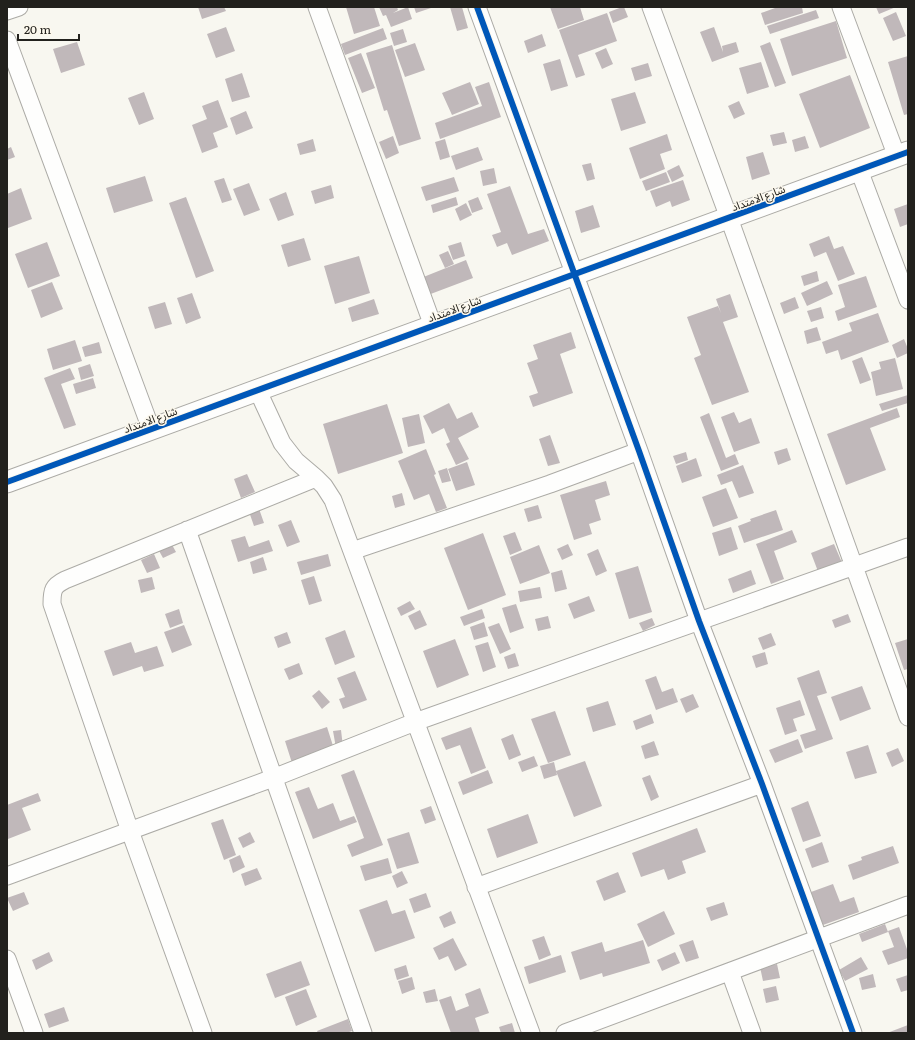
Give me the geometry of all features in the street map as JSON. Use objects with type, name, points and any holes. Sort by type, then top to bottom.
[{"type":"street","points":[[7,11],[19,7]]},
{"type":"street","points":[[317,7],[433,326]]},
{"type":"street","points":[[477,7],[640,451],[699,621],[762,784],[853,1033]]},
{"type":"street","points":[[651,7],[855,566],[908,717]]},
{"type":"street","points":[[841,7],[902,154]]},
{"type":"street","points":[[7,40],[152,429]]},
{"type":"street","name":"شارع الامتداد","points":[[7,482],[902,154]]},
{"type":"street","points":[[859,170],[908,300]]},
{"type":"street","points":[[258,389],[282,443],[296,461],[324,486],[333,500],[531,1033]]},
{"type":"street","points":[[352,551],[550,484],[640,451]]},
{"type":"street","points":[[203,1033],[130,831],[52,604],[52,592],[57,584],[65,580],[316,478]]},
{"type":"street","points":[[187,530],[363,1033]]},
{"type":"street","points":[[7,876],[273,778],[415,722],[908,548]]},
{"type":"street","points":[[476,887],[762,784]]},
{"type":"street","points":[[565,1033],[908,905]]},
{"type":"street","points":[[7,959],[34,1033]]},
{"type":"street","points":[[730,972],[752,1033]]},
{"type":"building","points":[[198,7],[224,7],[226,11],[202,19]]},
{"type":"building","points":[[346,7],[374,7],[380,26],[354,34]]},
{"type":"building","points":[[379,7],[397,7],[398,10],[393,13],[408,7],[412,19],[391,27],[386,15],[383,16]]},
{"type":"building","points":[[414,7],[434,7],[416,13]]},
{"type":"building","points":[[450,7],[462,7],[468,28],[457,31]]},
{"type":"building","points":[[550,7],[580,7],[584,20],[558,29]]},
{"type":"building","points":[[624,7],[628,17],[613,23],[609,12]]},
{"type":"building","points":[[774,7],[802,7],[803,13],[765,25],[761,13],[775,8]]},
{"type":"building","points":[[876,7],[896,7],[879,14]]},
{"type":"building","points":[[816,10],[819,18],[770,34],[767,26]]},
{"type":"building","points":[[896,12],[906,36],[893,41],[883,18]]},
{"type":"building","points":[[607,13],[617,41],[578,55],[585,75],[576,78],[559,30]]},
{"type":"building","points":[[836,21],[847,58],[792,76],[780,39]]},
{"type":"building","points":[[226,27],[235,51],[216,58],[207,34]]},
{"type":"building","points":[[714,27],[723,52],[722,46],[736,42],[739,52],[712,62],[700,32]]},
{"type":"building","points":[[383,28],[387,39],[345,55],[341,44]]},
{"type":"building","points":[[403,29],[407,42],[394,46],[390,33]]},
{"type":"building","points":[[542,34],[546,46],[528,53],[524,41]]},
{"type":"building","points":[[77,42],[85,65],[61,73],[53,49]]},
{"type":"building","points":[[770,42],[786,83],[775,87],[760,46]]},
{"type":"building","points":[[415,43],[425,70],[405,77],[395,50]]},
{"type":"building","points":[[392,45],[421,139],[399,146],[387,110],[384,111],[366,53]]},
{"type":"building","points":[[606,48],[613,64],[602,69],[595,53]]},
{"type":"building","points":[[361,53],[375,88],[362,93],[348,58]]},
{"type":"building","points":[[908,56],[908,114],[904,115],[888,62]]},
{"type":"building","points":[[560,59],[568,86],[551,91],[543,64]]},
{"type":"building","points":[[761,62],[769,87],[747,94],[739,68]]},
{"type":"building","points":[[648,63],[652,76],[635,81],[631,68]]},
{"type":"building","points":[[242,73],[250,97],[232,102],[225,79]]},
{"type":"building","points":[[850,75],[870,128],[820,148],[799,94]]},
{"type":"building","points":[[470,82],[479,104],[452,115],[442,93]]},
{"type":"building","points":[[489,82],[501,117],[440,139],[435,123],[482,106],[475,87]]},
{"type":"building","points":[[144,92],[154,119],[139,125],[128,98]]},
{"type":"building","points":[[635,92],[646,123],[621,131],[611,99]]},
{"type":"building","points":[[218,100],[228,127],[213,133],[218,147],[202,153],[192,125],[207,119],[202,106]]},
{"type":"building","points":[[739,101],[745,114],[734,119],[728,106]]},
{"type":"building","points":[[246,111],[253,128],[236,135],[230,118]]},
{"type":"building","points":[[784,132],[787,143],[773,146],[770,135]]},
{"type":"building","points":[[667,134],[672,150],[660,154],[665,169],[640,179],[629,148]]},
{"type":"building","points":[[393,136],[399,153],[386,159],[379,142]]},
{"type":"building","points":[[805,136],[809,148],[795,152],[792,140]]},
{"type":"building","points":[[313,139],[316,151],[300,155],[297,144]]},
{"type":"building","points":[[445,139],[450,157],[440,160],[435,142]]},
{"type":"building","points":[[11,147],[15,157],[7,160],[7,149]]},
{"type":"building","points":[[478,147],[483,160],[456,170],[451,156]]},
{"type":"building","points":[[763,152],[770,174],[752,180],[746,157]]},
{"type":"building","points":[[591,163],[595,179],[587,181],[582,165]]},
{"type":"building","points":[[679,165],[684,176],[672,182],[667,171]]},
{"type":"building","points":[[494,168],[497,183],[483,186],[480,171]]},
{"type":"building","points":[[666,172],[670,182],[646,191],[642,181]]},
{"type":"building","points":[[145,176],[153,201],[114,213],[106,188]]},
{"type":"building","points":[[454,177],[459,191],[426,201],[421,187]]},
{"type":"building","points":[[224,178],[232,200],[222,203],[214,181]]},
{"type":"building","points":[[683,180],[690,200],[672,207],[670,201],[656,207],[650,191]]},
{"type":"building","points":[[249,183],[260,210],[244,216],[233,189]]},
{"type":"building","points":[[331,185],[334,198],[315,204],[311,191]]},
{"type":"building","points":[[510,186],[528,234],[544,229],[549,241],[512,255],[507,243],[497,247],[492,235],[501,232],[487,194]]},
{"type":"building","points":[[21,188],[32,219],[8,228],[7,194]]},
{"type":"building","points":[[286,192],[294,215],[278,221],[269,199]]},
{"type":"building","points":[[186,197],[214,271],[196,278],[169,203]]},
{"type":"building","points":[[456,197],[458,205],[433,213],[431,205]]},
{"type":"building","points":[[478,197],[483,209],[472,213],[468,201]]},
{"type":"building","points":[[466,203],[472,215],[460,221],[455,209]]},
{"type":"building","points":[[908,204],[908,224],[900,227],[894,209]]},
{"type":"building","points":[[593,205],[600,227],[581,233],[575,211]]},
{"type":"building","points":[[829,236],[834,249],[843,246],[855,274],[838,281],[826,252],[814,257],[809,244]]},
{"type":"building","points":[[304,238],[311,260],[288,267],[281,245]]},
{"type":"building","points":[[47,242],[60,276],[28,288],[15,254]]},
{"type":"building","points":[[461,242],[465,256],[453,260],[448,246]]},
{"type":"building","points":[[448,251],[454,264],[445,268],[439,255]]},
{"type":"building","points":[[359,256],[370,293],[335,304],[324,266]]},
{"type":"building","points":[[466,260],[473,278],[428,295],[421,278]]},
{"type":"building","points":[[817,271],[819,281],[804,286],[801,276]]},
{"type":"building","points":[[866,276],[877,307],[838,321],[835,311],[845,307],[838,285]]},
{"type":"building","points":[[827,281],[833,294],[807,306],[801,293]]},
{"type":"building","points":[[52,282],[63,309],[41,318],[31,290]]},
{"type":"building","points":[[192,293],[201,318],[186,324],[177,298]]},
{"type":"building","points":[[730,294],[738,317],[723,322],[749,392],[712,405],[694,358],[701,355],[687,317],[718,306],[721,313],[716,299]]},
{"type":"building","points":[[795,297],[799,308],[784,314],[780,303]]},
{"type":"building","points":[[374,299],[379,314],[352,322],[348,308]]},
{"type":"building","points":[[165,302],[172,324],[155,329],[148,307]]},
{"type":"building","points":[[821,307],[824,318],[811,322],[807,311]]},
{"type":"building","points":[[878,313],[889,342],[841,360],[838,350],[826,354],[822,342],[852,331],[849,323]]},
{"type":"building","points":[[817,327],[821,340],[807,344],[804,331]]},
{"type":"building","points":[[571,332],[576,348],[560,354],[573,393],[533,407],[529,396],[538,393],[527,363],[538,359],[533,345]]},
{"type":"building","points":[[904,339],[908,353],[897,358],[892,345]]},
{"type":"building","points":[[75,340],[82,361],[53,370],[47,349]]},
{"type":"building","points":[[99,342],[102,353],[85,357],[82,347]]},
{"type":"building","points":[[862,357],[871,380],[860,384],[852,361]]},
{"type":"building","points":[[895,358],[903,389],[876,396],[871,372],[881,369],[879,362]]},
{"type":"building","points":[[90,364],[94,376],[81,380],[78,368]]},
{"type":"building","points":[[70,368],[75,379],[61,384],[76,425],[64,429],[44,378]]},
{"type":"building","points":[[93,378],[96,388],[76,394],[73,384]]},
{"type":"building","points":[[908,395],[908,403],[882,411],[879,404]]},
{"type":"building","points":[[449,403],[457,419],[472,412],[479,427],[458,438],[469,459],[456,465],[446,444],[450,442],[444,428],[432,434],[423,416]]},
{"type":"building","points":[[387,404],[403,453],[338,474],[323,424]]},
{"type":"building","points":[[897,408],[900,417],[870,428],[886,470],[846,485],[827,434]]},
{"type":"building","points":[[734,412],[739,423],[751,418],[760,443],[734,452],[721,417]]},
{"type":"building","points":[[709,413],[726,458],[735,454],[739,464],[721,471],[700,417]]},
{"type":"building","points":[[419,414],[425,443],[408,447],[402,418]]},
{"type":"building","points":[[550,435],[560,463],[548,466],[539,439]]},
{"type":"building","points":[[787,448],[791,460],[778,465],[774,452]]},
{"type":"building","points":[[426,449],[447,508],[436,512],[429,494],[414,500],[398,461]]},
{"type":"building","points":[[686,452],[688,460],[676,464],[673,456]]},
{"type":"building","points":[[696,458],[702,476],[682,483],[676,466]]},
{"type":"building","points":[[467,462],[475,485],[456,491],[448,469]]},
{"type":"building","points":[[743,465],[754,493],[739,498],[732,481],[721,485],[717,475]]},
{"type":"building","points":[[447,468],[451,481],[442,483],[438,471]]},
{"type":"building","points":[[247,474],[255,492],[241,498],[234,479]]},
{"type":"building","points":[[606,481],[610,495],[595,500],[601,520],[589,524],[592,534],[574,540],[560,495]]},
{"type":"building","points":[[726,488],[738,518],[713,527],[702,497]]},
{"type":"building","points":[[402,493],[405,505],[395,508],[392,496]]},
{"type":"building","points":[[257,503],[264,523],[254,526],[247,506]]},
{"type":"building","points":[[538,505],[542,518],[528,522],[524,509]]},
{"type":"building","points":[[776,510],[783,530],[744,543],[738,526],[751,521],[750,519]]},
{"type":"building","points":[[291,520],[300,542],[287,547],[278,525]]},
{"type":"building","points":[[731,527],[738,549],[719,556],[712,533]]},
{"type":"building","points":[[792,530],[797,542],[774,551],[784,579],[771,584],[756,544]]},
{"type":"building","points":[[515,532],[522,550],[510,555],[503,536]]},
{"type":"building","points":[[483,533],[506,595],[468,610],[444,548]]},
{"type":"building","points":[[245,536],[249,547],[269,540],[273,551],[238,562],[231,540]]},
{"type":"building","points":[[171,543],[176,552],[163,558],[158,549]]},
{"type":"building","points":[[568,544],[573,555],[562,560],[557,549]]},
{"type":"building","points":[[834,544],[843,565],[819,574],[811,553]]},
{"type":"building","points":[[539,545],[550,573],[520,584],[510,557]]},
{"type":"building","points":[[598,549],[607,571],[596,576],[587,554]]},
{"type":"building","points":[[154,554],[160,568],[147,573],[141,560]]},
{"type":"building","points":[[328,554],[331,566],[301,575],[297,562]]},
{"type":"building","points":[[263,557],[267,570],[253,574],[250,562]]},
{"type":"building","points":[[638,566],[652,612],[629,619],[615,573]]},
{"type":"building","points":[[562,570],[567,589],[555,592],[551,573]]},
{"type":"building","points":[[751,570],[756,584],[733,593],[728,579]]},
{"type":"building","points":[[314,576],[322,601],[309,605],[301,580]]},
{"type":"building","points":[[152,577],[155,589],[141,593],[138,580]]},
{"type":"building","points":[[540,587],[542,598],[520,602],[518,591]]},
{"type":"building","points":[[589,596],[595,611],[574,619],[568,604]]},
{"type":"building","points":[[410,601],[415,609],[401,616],[397,608]]},
{"type":"building","points":[[516,604],[524,628],[510,633],[502,608]]},
{"type":"building","points":[[179,609],[183,623],[170,628],[165,614]]},
{"type":"building","points":[[482,609],[485,618],[464,626],[460,617]]},
{"type":"building","points":[[420,610],[427,625],[415,630],[408,616]]},
{"type":"building","points":[[848,614],[851,622],[835,628],[832,620]]},
{"type":"building","points":[[548,616],[551,628],[538,631],[535,619]]},
{"type":"building","points":[[652,618],[655,625],[643,631],[639,623]]},
{"type":"building","points":[[484,622],[488,636],[474,640],[470,627]]},
{"type":"building","points":[[499,623],[511,649],[500,654],[488,627]]},
{"type":"building","points":[[184,625],[192,645],[172,653],[164,632]]},
{"type":"building","points":[[345,630],[355,657],[335,665],[325,638]]},
{"type":"building","points":[[287,632],[291,643],[278,648],[274,637]]},
{"type":"building","points":[[771,633],[776,645],[763,650],[758,638]]},
{"type":"building","points":[[455,639],[469,675],[437,688],[423,651]]},
{"type":"building","points":[[908,639],[908,669],[904,670],[895,643]]},
{"type":"building","points":[[131,642],[135,653],[157,646],[164,666],[144,672],[142,666],[113,676],[104,651]]},
{"type":"building","points":[[488,642],[496,667],[483,672],[475,646]]},
{"type":"building","points":[[765,652],[768,664],[756,668],[752,656]]},
{"type":"building","points":[[515,653],[519,666],[508,669],[504,657]]},
{"type":"building","points":[[299,663],[303,674],[289,680],[284,669]]},
{"type":"building","points":[[819,670],[827,693],[817,696],[833,739],[805,749],[800,735],[816,730],[797,678]]},
{"type":"building","points":[[355,671],[367,700],[343,709],[339,699],[345,697],[337,678]]},
{"type":"building","points":[[656,676],[662,692],[673,688],[678,702],[656,710],[645,680]]},
{"type":"building","points":[[862,686],[871,709],[840,721],[831,697]]},
{"type":"building","points":[[319,690],[330,702],[322,709],[312,696]]},
{"type":"building","points":[[693,694],[699,707],[686,713],[680,699]]},
{"type":"building","points":[[800,700],[805,715],[793,719],[797,731],[785,735],[776,708]]},
{"type":"building","points":[[608,701],[616,725],[593,732],[586,708]]},
{"type":"building","points":[[555,711],[571,755],[548,763],[531,719]]},
{"type":"building","points":[[651,714],[654,723],[636,730],[633,721]]},
{"type":"building","points":[[327,727],[334,749],[292,763],[285,741]]},
{"type":"building","points":[[471,727],[486,768],[471,774],[460,745],[446,750],[441,738]]},
{"type":"building","points":[[341,730],[343,747],[336,748],[333,731]]},
{"type":"building","points":[[513,734],[521,755],[509,760],[501,739]]},
{"type":"building","points":[[798,739],[803,752],[775,763],[769,750]]},
{"type":"building","points":[[654,741],[659,755],[645,759],[641,746]]},
{"type":"building","points":[[868,745],[877,773],[855,779],[846,752]]},
{"type":"building","points":[[898,748],[904,761],[892,767],[886,753]]},
{"type":"building","points":[[534,756],[538,766],[522,772],[518,762]]},
{"type":"building","points":[[585,761],[602,806],[574,817],[556,771]]},
{"type":"building","points":[[554,762],[557,775],[544,779],[540,766]]},
{"type":"building","points":[[354,770],[383,845],[352,857],[347,845],[364,838],[341,775]]},
{"type":"building","points":[[488,770],[493,783],[463,795],[458,782]]},
{"type":"building","points":[[650,775],[659,797],[651,801],[642,778]]},
{"type":"building","points":[[309,787],[318,809],[333,803],[340,821],[354,816],[357,822],[313,839],[295,792]]},
{"type":"building","points":[[38,793],[41,801],[22,808],[31,830],[8,839],[7,805]]},
{"type":"building","points":[[808,801],[821,836],[803,842],[791,808]]},
{"type":"building","points":[[431,806],[436,820],[425,824],[420,810]]},
{"type":"building","points":[[528,814],[538,843],[497,858],[487,829]]},
{"type":"building","points":[[223,819],[236,855],[224,860],[211,823]]},
{"type":"building","points":[[697,828],[706,852],[682,861],[686,873],[668,880],[664,869],[641,877],[632,853]]},
{"type":"building","points":[[250,832],[255,842],[243,848],[238,838]]},
{"type":"building","points":[[409,832],[419,863],[397,869],[387,839]]},
{"type":"building","points":[[822,842],[829,862],[812,868],[805,849]]},
{"type":"building","points":[[893,846],[899,863],[853,880],[848,865],[862,860],[861,857]]},
{"type":"building","points":[[240,855],[245,867],[233,873],[229,860]]},
{"type":"building","points":[[388,858],[392,873],[365,881],[360,866]]},
{"type":"building","points":[[257,868],[262,879],[245,886],[241,874]]},
{"type":"building","points":[[402,871],[408,883],[397,888],[392,876]]},
{"type":"building","points":[[618,872],[626,892],[604,901],[596,881]]},
{"type":"building","points":[[833,884],[840,902],[854,897],[859,912],[823,925],[811,892]]},
{"type":"building","points":[[24,892],[29,904],[13,911],[7,898]]},
{"type":"building","points":[[426,893],[431,907],[414,913],[409,899]]},
{"type":"building","points":[[387,900],[392,914],[405,910],[415,938],[375,952],[359,910]]},
{"type":"building","points":[[724,902],[728,915],[711,921],[706,908]]},
{"type":"building","points":[[451,911],[456,923],[444,928],[439,917]]},
{"type":"building","points":[[664,911],[675,934],[648,947],[637,924]]},
{"type":"building","points":[[885,924],[888,932],[862,942],[859,934]]},
{"type":"building","points":[[899,927],[908,952],[908,958],[888,965],[882,951],[894,947],[888,931]]},
{"type":"building","points":[[544,936],[551,955],[539,960],[532,940]]},
{"type":"building","points":[[453,938],[467,965],[455,971],[448,956],[439,960],[433,948]]},
{"type":"building","points":[[643,940],[650,963],[603,977],[602,973],[580,980],[571,952],[602,942],[605,952]]},
{"type":"building","points":[[693,940],[699,958],[686,962],[679,945]]},
{"type":"building","points":[[49,952],[53,961],[36,970],[32,960]]},
{"type":"building","points":[[675,952],[680,963],[662,971],[657,960]]},
{"type":"building","points":[[561,955],[566,972],[529,984],[524,967]]},
{"type":"building","points":[[861,957],[868,969],[845,981],[839,970]]},
{"type":"building","points":[[301,961],[310,985],[275,998],[266,974]]},
{"type":"building","points":[[777,964],[780,978],[763,981],[760,967]]},
{"type":"building","points":[[406,965],[409,976],[397,980],[394,969]]},
{"type":"building","points":[[873,974],[876,987],[862,990],[859,978]]},
{"type":"building","points":[[908,975],[908,990],[901,992],[896,979]]},
{"type":"building","points":[[412,977],[415,989],[402,994],[398,981]]},
{"type":"building","points":[[776,986],[779,1000],[766,1003],[763,989]]},
{"type":"building","points":[[480,988],[489,1013],[475,1018],[480,1033],[451,1033],[439,1000],[451,996],[456,1011],[469,1006],[465,994]]},
{"type":"building","points":[[306,989],[317,1017],[296,1026],[285,997]]},
{"type":"building","points":[[435,989],[438,1001],[426,1003],[423,992]]},
{"type":"building","points":[[64,1007],[69,1021],[49,1028],[44,1014]]},
{"type":"building","points":[[348,1019],[352,1031],[346,1033],[318,1033],[317,1031]]},
{"type":"building","points":[[512,1023],[515,1033],[501,1033],[499,1027]]},
{"type":"building","points":[[908,1025],[908,1033],[887,1033]]},
{"type":"cycle path","points":[[477,7],[639,451],[699,621],[762,784],[853,1033]]},
{"type":"cycle path","points":[[7,482],[908,152]]}]
